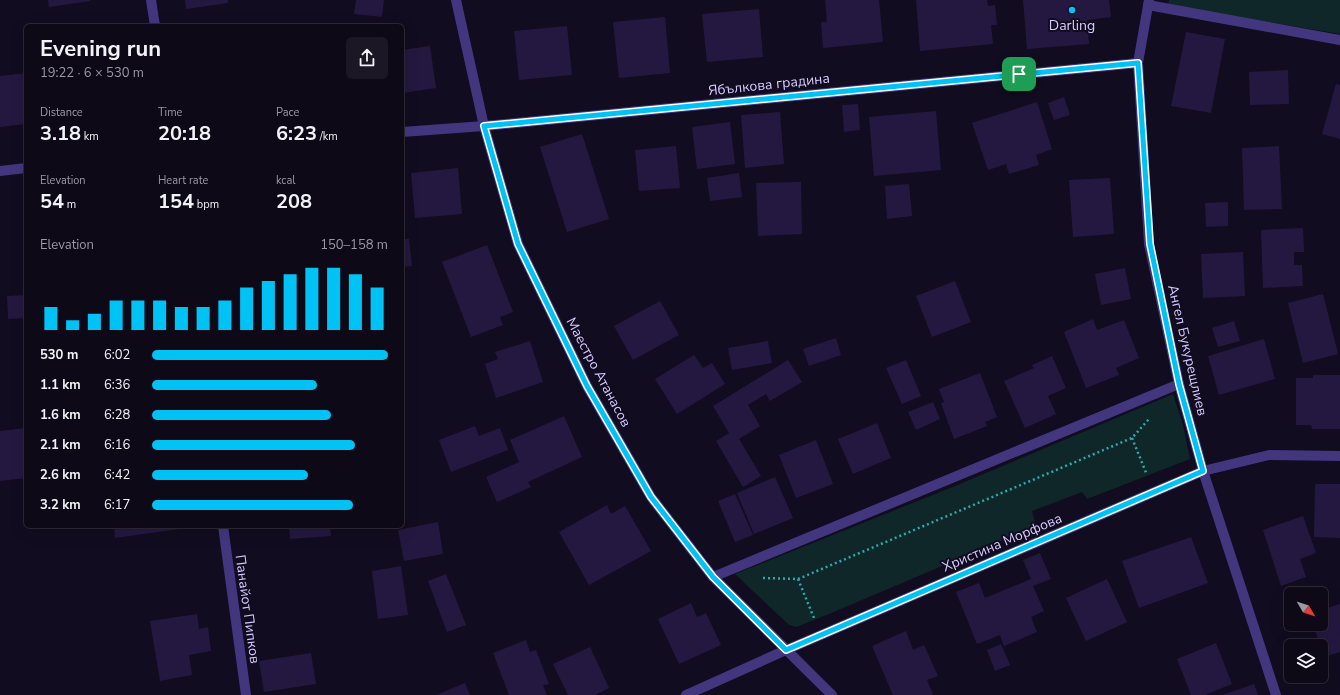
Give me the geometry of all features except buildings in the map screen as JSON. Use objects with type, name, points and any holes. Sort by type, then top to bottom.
[{"type":"street","points":[[151,0],[155,24]]},
{"type":"street","name":"Маестро Атанасов","points":[[456,0],[484,126],[518,244],[587,386],[651,497],[713,577],[832,695]]},
{"type":"street","points":[[1149,3],[1340,40]]},
{"type":"street","name":"Ангел Букурещлиев","points":[[1149,3],[1138,63],[1150,244],[1179,384],[1203,471],[1276,695]]},
{"type":"street","name":"Ябълкова градина","points":[[404,132],[484,126],[1138,63]]},
{"type":"street","points":[[0,171],[24,168]]},
{"type":"street","points":[[713,577],[1179,384]]},
{"type":"street","name":"Христина Морфова","points":[[686,695],[786,650],[1203,471],[1269,455],[1340,456]]},
{"type":"street","name":"Панайот Пипков","points":[[223,528],[246,695]]},
{"type":"path","points":[[759,578],[798,579],[1132,438],[1153,414]]},
{"type":"path","points":[[1132,438],[1154,492]]},
{"type":"path","points":[[798,579],[822,635]]},
{"type":"green space","points":[[1169,0],[1340,0],[1340,34],[1168,5]]},
{"type":"green space","points":[[1173,394],[1183,425],[1190,459],[1087,499],[1082,492],[1032,511],[1036,526],[829,614],[796,627],[789,625],[735,574],[955,486]]},
{"type":"place","name":"Darling","points":[[1072,10]]},
{"type":"route","points":[[1138,63],[1150,244],[1179,384],[1203,471],[786,650],[713,577],[651,497],[587,386],[518,244],[484,126],[1019,74],[1138,63]]}]
